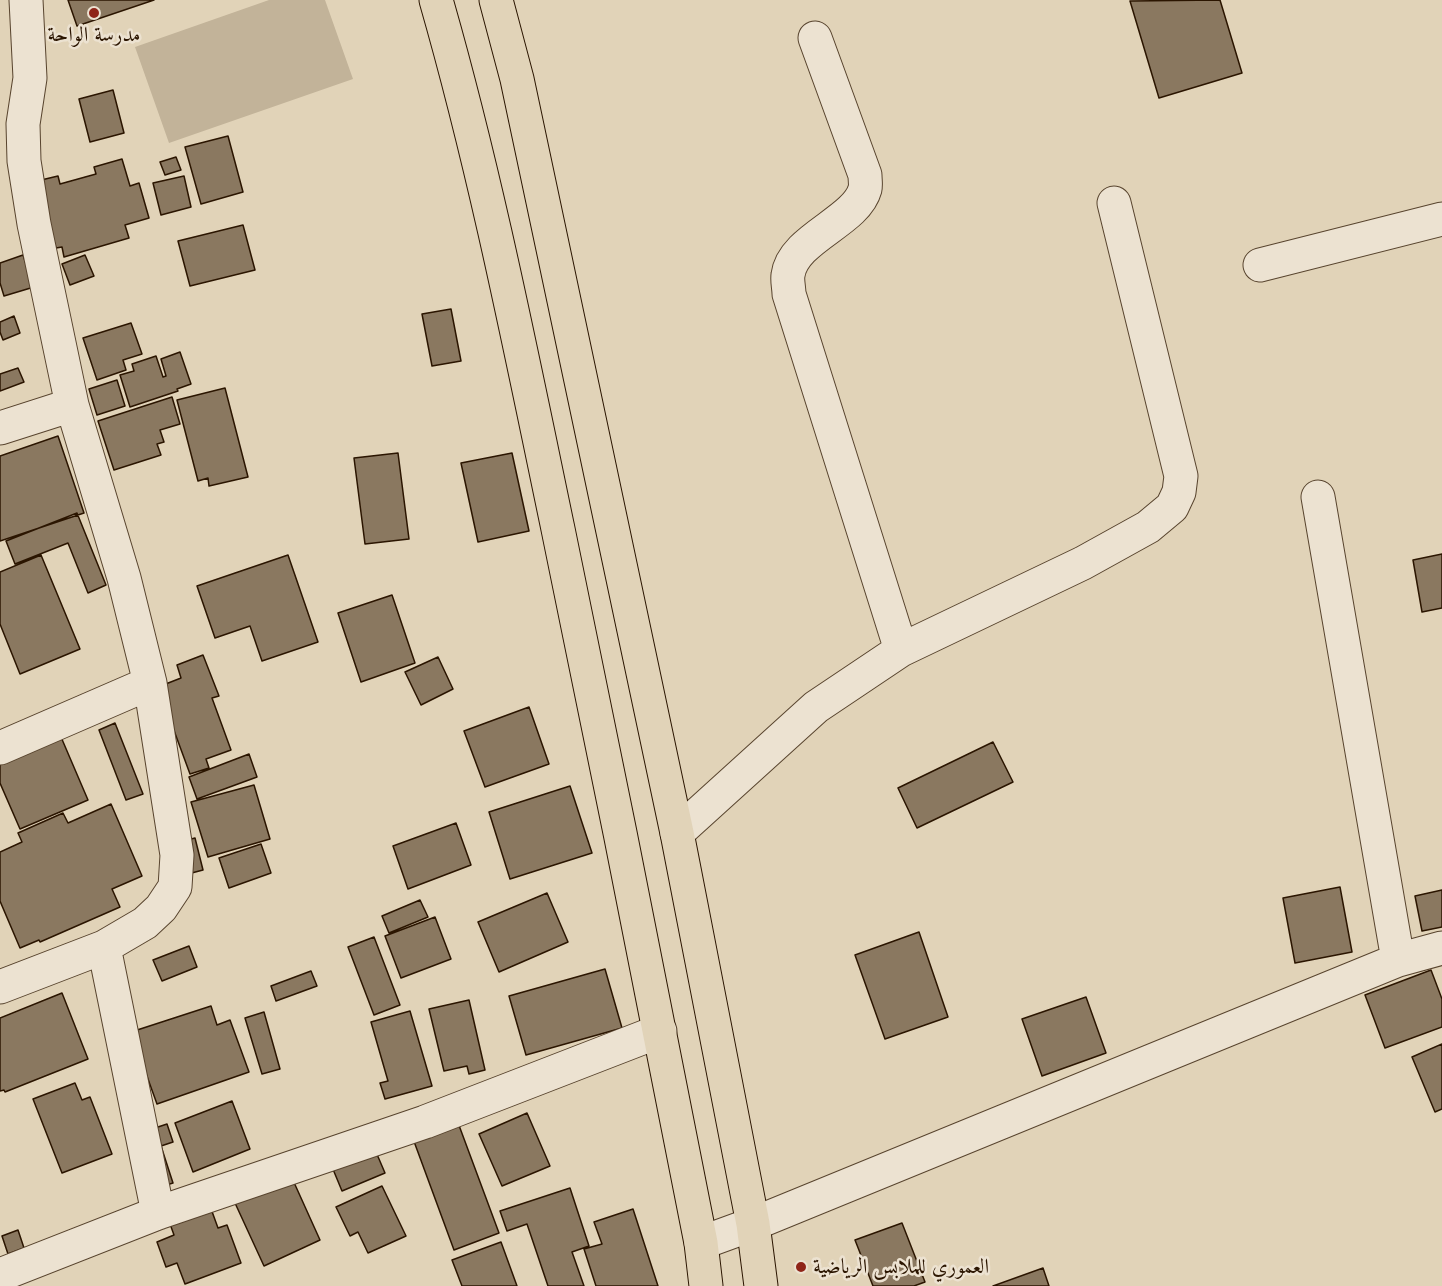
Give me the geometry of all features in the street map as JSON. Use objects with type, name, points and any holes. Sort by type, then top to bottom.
[{"type":"main road","points":[[436,0],[455,64],[503,266],[660,1032],[701,1243],[706,1286]]},
{"type":"main road","points":[[496,0],[520,91],[677,833],[753,1224],[761,1286]]},
{"type":"street","points":[[0,987],[104,947],[145,923],[161,908],[175,887],[177,855],[150,683],[124,578],[72,405],[34,224],[24,161],[23,124],[30,78],[26,0]]},
{"type":"street","points":[[815,38],[866,175],[865,189],[859,201],[807,245],[792,264],[788,276],[789,294],[901,650]]},
{"type":"street","points":[[677,833],[816,707],[901,650],[1083,563],[1148,527],[1172,507],[1179,492],[1181,476],[1114,203]]},
{"type":"street","points":[[1260,265],[1442,219]]},
{"type":"street","points":[[0,428],[72,405]]},
{"type":"street","points":[[1318,497],[1398,960]]},
{"type":"street","points":[[0,748],[150,683]]},
{"type":"street","points":[[104,947],[158,1213]]},
{"type":"street","points":[[701,1243],[753,1224],[1398,960],[1442,948]]},
{"type":"street","points":[[0,1275],[158,1213],[425,1122],[660,1032]]},
{"type":"shaded area","points":[[269,0],[325,0],[353,79],[169,143],[135,47]]},
{"type":"building","name":"مدرسة الواحة","points":[[68,0],[154,0],[77,26]]},
{"type":"building","points":[[1220,0],[1242,73],[1159,98],[1130,1]]},
{"type":"building","points":[[113,90],[124,133],[90,142],[79,99]]},
{"type":"building","points":[[228,136],[243,192],[201,204],[185,147]]},
{"type":"building","points":[[176,157],[181,170],[165,175],[160,162]]},
{"type":"building","points":[[122,159],[130,186],[139,183],[149,218],[125,225],[129,238],[64,257],[62,247],[56,248],[37,181],[58,176],[60,184],[96,174],[94,167]]},
{"type":"building","points":[[184,176],[191,207],[161,215],[153,183]]},
{"type":"building","points":[[243,225],[255,270],[190,286],[178,241]]},
{"type":"building","points":[[23,255],[34,287],[4,296],[0,283],[0,263]]},
{"type":"building","points":[[85,255],[94,276],[70,285],[62,264]]},
{"type":"building","points":[[451,309],[461,361],[432,366],[422,314]]},
{"type":"building","points":[[14,316],[20,333],[3,340],[0,322]]},
{"type":"building","points":[[131,323],[142,354],[123,360],[126,370],[97,380],[83,338]]},
{"type":"building","points":[[180,352],[191,384],[177,389],[178,391],[130,407],[120,375],[134,371],[132,364],[156,356],[163,377],[166,376],[161,359]]},
{"type":"building","points":[[18,368],[24,382],[0,391],[0,374]]},
{"type":"building","points":[[117,380],[125,406],[97,415],[89,389]]},
{"type":"building","points":[[225,388],[248,477],[209,486],[208,478],[198,481],[177,400]]},
{"type":"building","points":[[172,397],[180,424],[160,430],[164,442],[157,444],[161,455],[114,470],[98,421]]},
{"type":"building","points":[[58,436],[84,513],[0,541],[0,456]]},
{"type":"building","points":[[398,453],[409,539],[365,544],[354,458]]},
{"type":"building","points":[[512,453],[529,531],[478,542],[461,463]]},
{"type":"building","points":[[77,513],[106,585],[88,593],[68,543],[15,564],[6,541]]},
{"type":"building","points":[[1442,554],[1442,608],[1422,612],[1413,560]]},
{"type":"building","points":[[41,555],[80,649],[20,674],[0,624],[0,572]]},
{"type":"building","points":[[288,555],[318,642],[262,661],[250,626],[215,638],[197,586]]},
{"type":"building","points":[[392,595],[415,663],[361,682],[338,613]]},
{"type":"building","points":[[203,655],[219,696],[212,698],[231,750],[206,759],[209,768],[190,774],[158,687],[181,678],[177,665]]},
{"type":"building","points":[[438,657],[453,689],[421,705],[405,672]]},
{"type":"building","points":[[529,707],[549,764],[485,787],[464,731]]},
{"type":"building","points":[[115,723],[143,794],[126,800],[99,730]]},
{"type":"building","points":[[61,737],[88,800],[20,829],[0,783],[0,764]]},
{"type":"building","points":[[993,742],[1013,782],[917,828],[898,788]]},
{"type":"building","points":[[249,754],[257,777],[197,799],[189,777]]},
{"type":"building","points":[[254,785],[270,839],[208,857],[191,802]]},
{"type":"building","points":[[570,786],[592,853],[510,879],[489,812]]},
{"type":"building","points":[[111,804],[142,876],[112,889],[120,907],[40,942],[39,940],[20,948],[0,901],[0,852],[22,842],[18,833],[63,813],[68,823]]},
{"type":"building","points":[[456,823],[471,865],[408,889],[393,846]]},
{"type":"building","points":[[195,838],[203,870],[184,875],[176,843]]},
{"type":"building","points":[[261,844],[271,873],[229,888],[219,858]]},
{"type":"building","points":[[1340,887],[1352,952],[1295,963],[1283,898]]},
{"type":"building","points":[[1442,890],[1442,927],[1422,931],[1415,896]]},
{"type":"building","points":[[547,893],[568,942],[499,972],[478,922]]},
{"type":"building","points":[[420,900],[428,917],[389,933],[382,916]]},
{"type":"building","points":[[435,917],[451,959],[401,978],[385,936]]},
{"type":"building","points":[[919,932],[948,1017],[885,1039],[855,955]]},
{"type":"building","points":[[374,937],[400,1005],[374,1015],[348,947]]},
{"type":"building","points":[[189,946],[197,967],[162,981],[153,960]]},
{"type":"building","points":[[605,969],[622,1028],[526,1055],[509,996]]},
{"type":"building","points":[[1431,970],[1442,999],[1442,1027],[1385,1048],[1365,995]]},
{"type":"building","points":[[311,971],[317,986],[276,1001],[271,986]]},
{"type":"building","points":[[62,993],[88,1059],[5,1092],[0,1091],[0,1018]]},
{"type":"building","points":[[1086,997],[1106,1053],[1042,1076],[1022,1019]]},
{"type":"building","points":[[469,1000],[485,1070],[469,1074],[467,1066],[444,1071],[429,1009]]},
{"type":"building","points":[[211,1006],[217,1025],[230,1020],[249,1072],[157,1104],[131,1032]]},
{"type":"building","points":[[410,1011],[432,1086],[385,1099],[380,1083],[388,1081],[371,1022]]},
{"type":"building","points":[[264,1012],[280,1069],[262,1074],[245,1018]]},
{"type":"building","points":[[1442,1044],[1442,1109],[1435,1112],[1412,1057]]},
{"type":"building","points":[[75,1083],[82,1100],[90,1097],[112,1154],[62,1173],[33,1099]]},
{"type":"building","points":[[232,1101],[250,1149],[193,1172],[175,1123]]},
{"type":"building","points":[[527,1113],[550,1166],[502,1186],[479,1134]]},
{"type":"building","points":[[457,1120],[499,1233],[454,1250],[412,1136]]},
{"type":"building","points":[[167,1124],[173,1142],[161,1146],[173,1183],[163,1186],[146,1131]]},
{"type":"building","points":[[373,1145],[385,1173],[342,1191],[330,1162]]},
{"type":"building","points":[[292,1178],[320,1240],[264,1266],[235,1203]]},
{"type":"building","points":[[382,1186],[406,1236],[368,1253],[358,1232],[350,1236],[336,1207]]},
{"type":"building","points":[[570,1188],[589,1246],[572,1252],[584,1286],[548,1286],[527,1224],[507,1231],[500,1211]]},
{"type":"building","points":[[206,1195],[218,1228],[227,1225],[241,1263],[185,1284],[177,1263],[166,1267],[157,1242],[174,1235],[165,1210]]},
{"type":"building","points":[[633,1209],[658,1286],[596,1286],[584,1249],[602,1244],[594,1222]]},
{"type":"building","points":[[902,1223],[925,1282],[914,1286],[873,1286],[855,1240]]},
{"type":"building","points":[[18,1230],[24,1248],[8,1254],[2,1236]]},
{"type":"building","points":[[501,1242],[517,1286],[462,1286],[452,1260]]},
{"type":"building","points":[[1043,1268],[1049,1286],[993,1286]]},
{"type":"place","name":"مدرسة الواحة","points":[[94,13]]},
{"type":"place","name":"العموري للملابس الرياضية","points":[[801,1267]]}]
